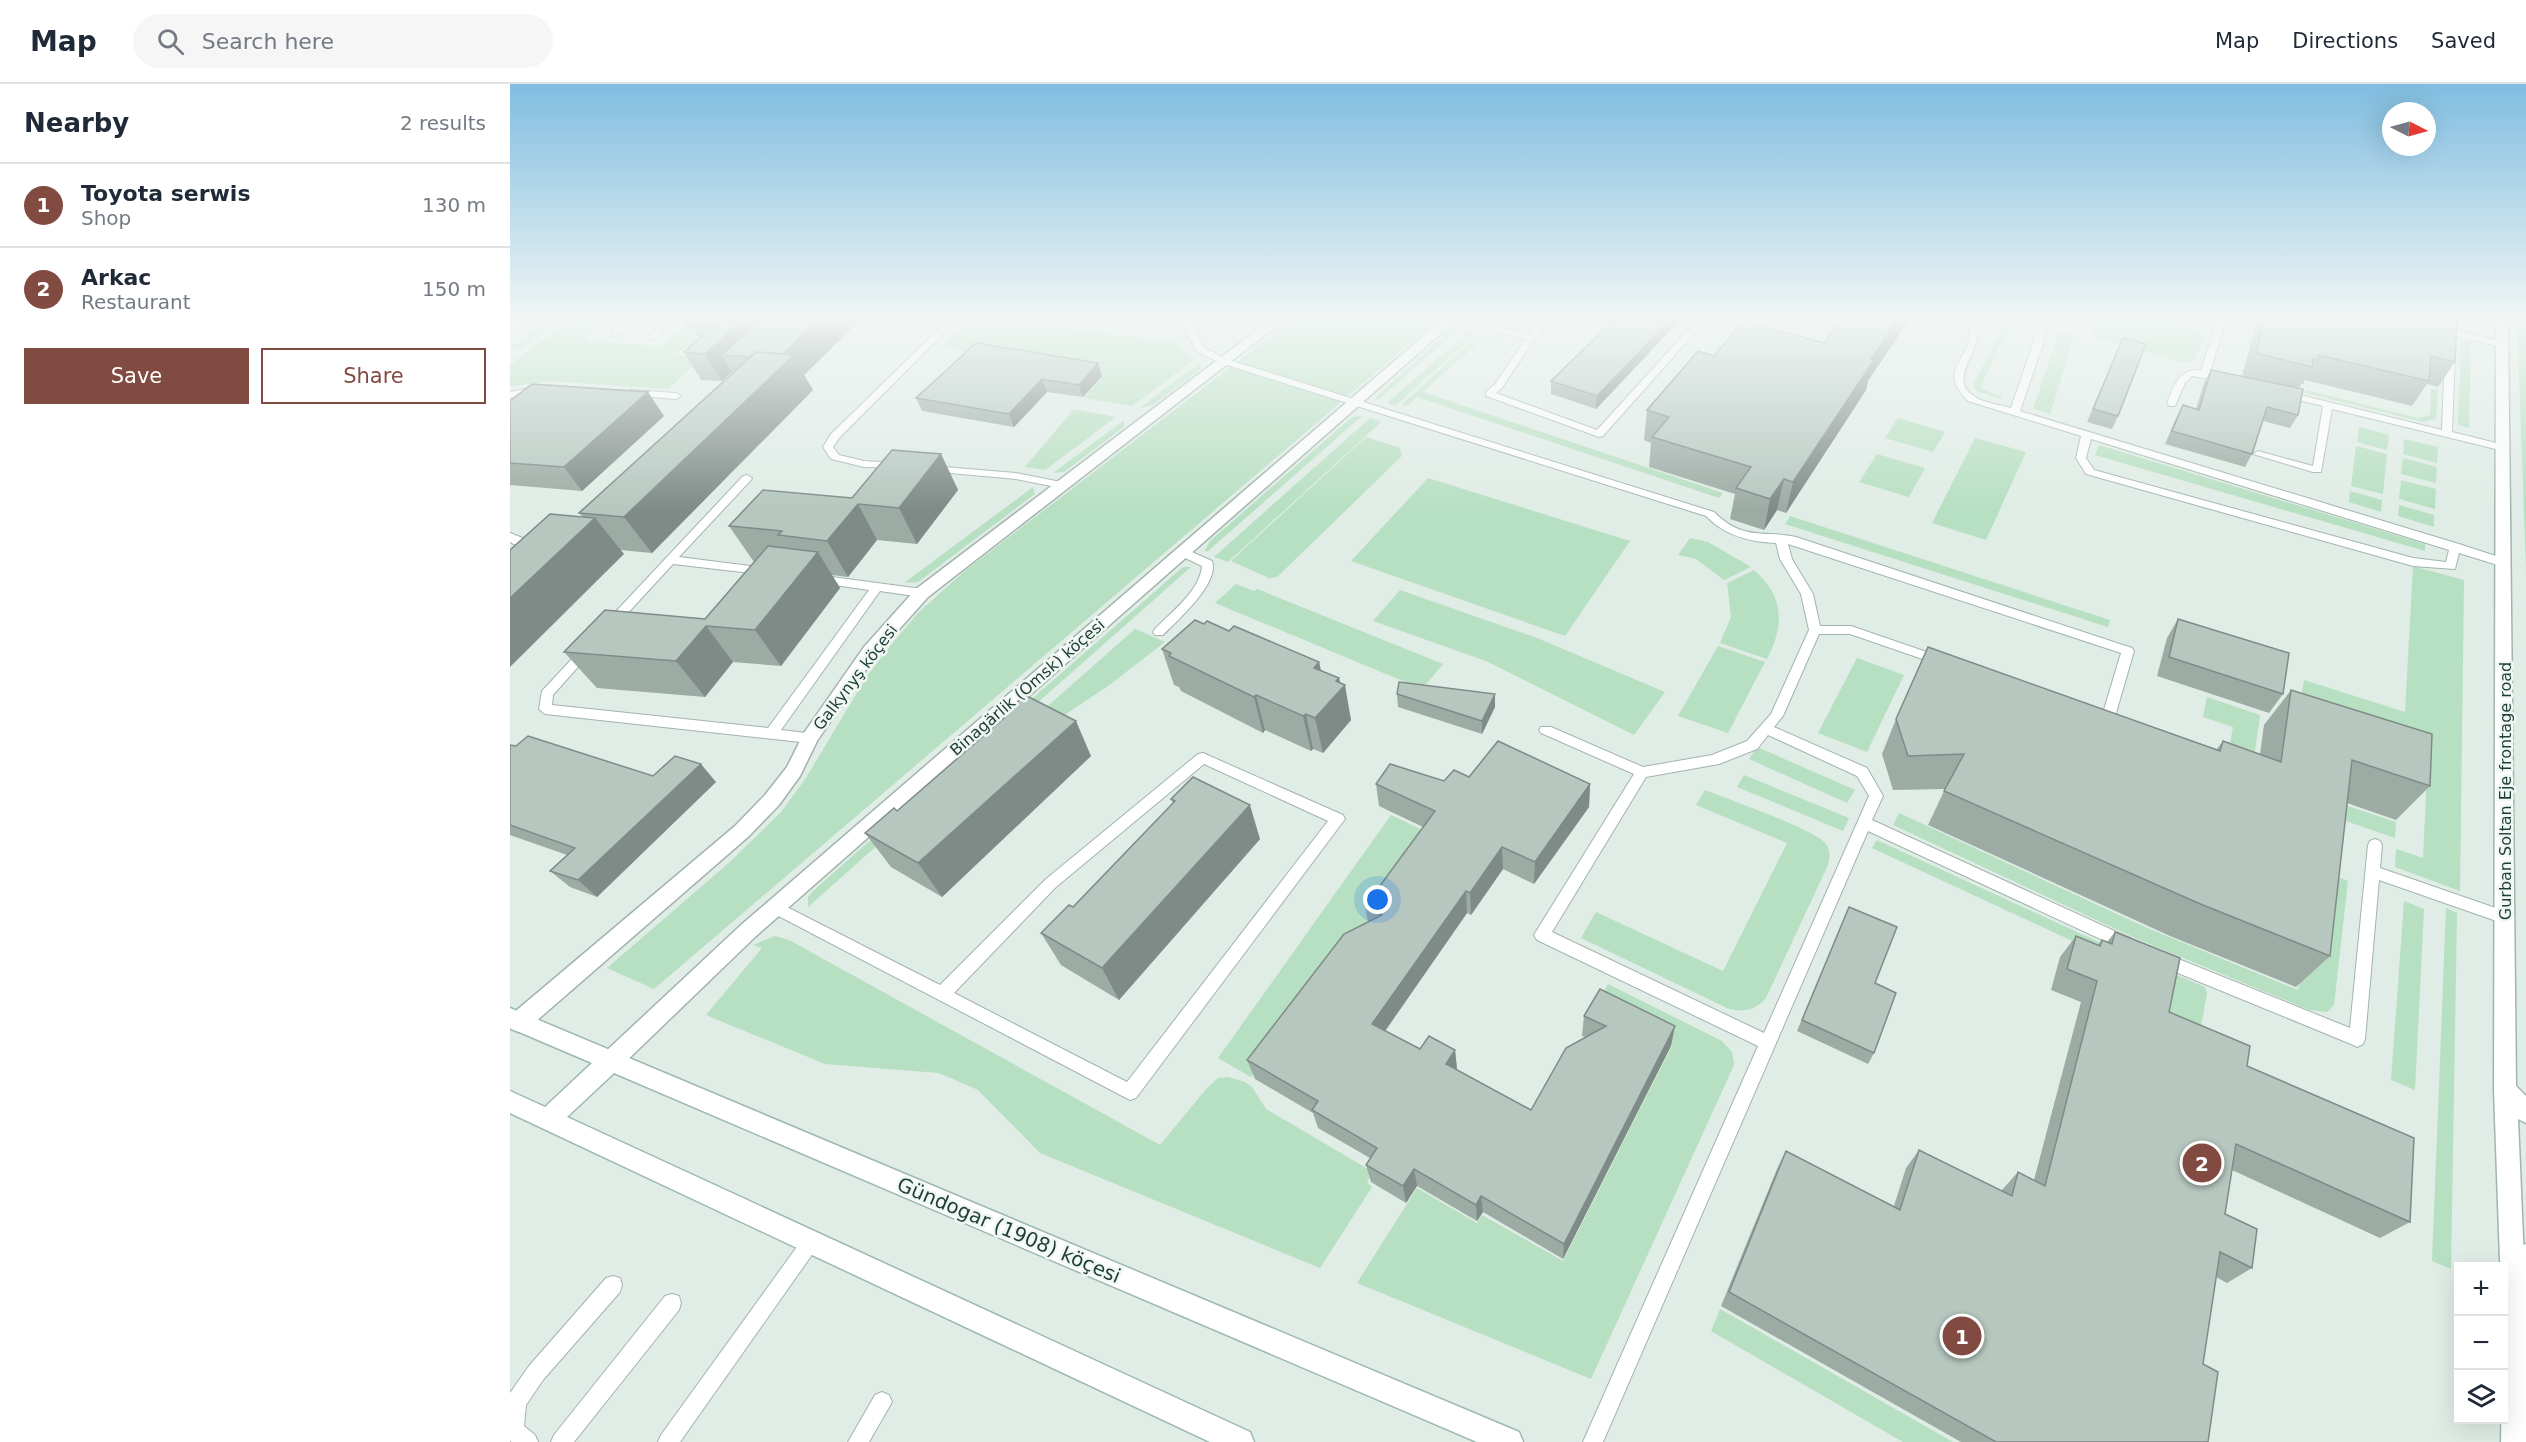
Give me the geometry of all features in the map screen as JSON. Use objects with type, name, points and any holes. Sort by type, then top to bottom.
[{"type":"street","name":"Galkynyş köçesi","points":[[514,1020],[742,831],[772,800],[794,771],[810,738],[870,651],[922,593],[1194,383]]},
{"type":"street","name":"Binagärlik (Omsk) köçesi","points":[[547,1120],[774,907],[1376,383]]},
{"type":"street","name":"Gurban Soltan Eje frontage road","points":[[2503,383],[2505,1090],[2519,1259],[2515,1442]]},
{"type":"street","name":"Gündogar (1908) köçesi","points":[[514,1020],[1509,1442]]},
{"type":"street","points":[[2505,1090],[2526,1112]]},
{"type":"street","points":[[510,1102],[1240,1442]]},
{"type":"lane","points":[[889,383],[835,436],[828,447],[835,457],[864,464],[911,468]]},
{"type":"lane","points":[[1292,383],[1710,514],[1720,526],[1760,540],[1792,540],[2128,651],[2107,720],[2085,712]]},
{"type":"lane","points":[[1500,383],[1489,394],[1599,434],[1645,383]]},
{"type":"lane","points":[[1959,383],[1961,392],[1983,405],[2087,434],[2504,563]]},
{"type":"lane","points":[[2014,413],[2024,383]]},
{"type":"lane","points":[[2172,404],[2179,383]]},
{"type":"lane","points":[[2446,434],[2448,383]]},
{"type":"lane","points":[[510,394],[553,388]]},
{"type":"lane","points":[[2274,391],[2504,448]]},
{"type":"lane","points":[[620,392],[676,396]]},
{"type":"lane","points":[[2258,454],[2317,470],[2328,405]]},
{"type":"lane","points":[[2087,434],[2081,458],[2090,472],[2413,562],[2451,566],[2456,547]]},
{"type":"lane","points":[[922,468],[1016,476],[1061,485]]},
{"type":"lane","points":[[747,478],[548,694],[545,708],[810,738]]},
{"type":"lane","points":[[510,537],[527,546],[545,548]]},
{"type":"lane","points":[[1546,730],[1642,772],[1714,760],[1752,745],[1776,716],[1815,630],[1807,594],[1786,559],[1781,540]]},
{"type":"lane","points":[[1159,633],[1200,586],[1209,570],[1208,564],[1183,552]]},
{"type":"lane","points":[[670,560],[774,573]]},
{"type":"lane","points":[[808,578],[922,593]]},
{"type":"lane","points":[[771,734],[877,586]]},
{"type":"lane","points":[[1815,630],[1851,630],[1951,665]]},
{"type":"lane","points":[[1593,1442],[1876,796],[1862,772],[1766,729]]},
{"type":"lane","points":[[774,907],[1131,1092],[1338,819],[1203,758],[1051,883],[942,994]]},
{"type":"lane","points":[[1642,772],[1542,934],[1769,1043]]},
{"type":"lane","points":[[1865,823],[2145,952],[2357,1039],[2375,845]]},
{"type":"lane","points":[[2372,871],[2505,918]]},
{"type":"lane","points":[[668,1442],[810,1243]]},
{"type":"lane","points":[[528,1442],[513,1430],[516,1402],[536,1372],[614,1285]]},
{"type":"lane","points":[[561,1442],[672,1303]]},
{"type":"lane","points":[[858,1442],[882,1402]]},
{"type":"green space","points":[[510,383],[532,383],[510,387]]},
{"type":"green space","points":[[583,383],[674,383],[668,389]]},
{"type":"green space","points":[[1096,383],[1163,383],[1132,406],[1084,398]]},
{"type":"green space","points":[[1172,383],[1182,383],[1153,405],[1139,408]]},
{"type":"green space","points":[[1209,383],[1363,383],[654,989],[607,968],[731,861],[781,812],[806,778],[867,676],[918,613],[966,570]]},
{"type":"green space","points":[[1391,383],[1397,383],[1378,400],[1374,399]]},
{"type":"green space","points":[[1409,383],[1420,383],[1395,406],[1387,403]]},
{"type":"green space","points":[[1425,383],[1433,383],[1423,392],[1723,493],[1719,498],[1417,397],[1407,406],[1401,405]]},
{"type":"green space","points":[[1974,383],[1982,383],[1980,388],[2002,397],[2001,399],[1977,391],[1973,386]]},
{"type":"green space","points":[[2042,383],[2060,383],[2050,414],[2033,409]]},
{"type":"green space","points":[[2459,383],[2470,383],[2469,428],[2458,425]]},
{"type":"green space","points":[[2519,383],[2526,383],[2526,573]]},
{"type":"green space","points":[[2431,389],[2438,390],[2436,419],[2423,422],[2305,393],[2306,390],[2419,418],[2430,415]]},
{"type":"green space","points":[[1074,409],[1116,417],[1045,470],[1025,467]]},
{"type":"green space","points":[[1362,416],[1207,552],[1205,550],[1210,541],[1352,417]]},
{"type":"green space","points":[[1370,418],[1381,422],[1228,562],[1214,557]]},
{"type":"green space","points":[[1898,418],[1945,432],[1933,452],[1885,438]]},
{"type":"green space","points":[[1124,420],[1124,427],[1064,472],[1053,473]]},
{"type":"green space","points":[[2359,427],[2389,435],[2387,450],[2357,442]]},
{"type":"green space","points":[[1366,437],[1400,448],[1402,456],[1277,577],[1269,578],[1231,561]]},
{"type":"green space","points":[[1975,438],[2026,452],[1986,540],[1932,523]]},
{"type":"green space","points":[[2404,439],[2438,447],[2437,463],[2403,454]]},
{"type":"green space","points":[[2099,445],[2425,544],[2425,551],[2095,455]]},
{"type":"green space","points":[[2356,446],[2387,454],[2383,494],[2351,486]]},
{"type":"green space","points":[[1877,454],[1925,468],[1909,497],[1859,482]]},
{"type":"green space","points":[[2403,458],[2437,467],[2436,483],[2401,474]]},
{"type":"green space","points":[[1428,478],[1630,541],[1565,636],[1351,561]]},
{"type":"green space","points":[[2401,480],[2436,489],[2435,509],[2399,499]]},
{"type":"green space","points":[[1033,487],[1035,494],[918,582],[904,583]]},
{"type":"green space","points":[[2350,491],[2382,500],[2381,512],[2349,502]]},
{"type":"green space","points":[[2399,505],[2434,515],[2434,527],[2398,516]]},
{"type":"green space","points":[[1790,516],[2110,620],[2108,627],[1785,524]]},
{"type":"green space","points":[[1690,538],[1708,542],[1751,567],[1724,580],[1696,559],[1678,555]]},
{"type":"green space","points":[[2413,566],[2464,580],[2460,891],[2395,867],[2396,849],[2423,858],[2428,753],[2299,711],[2304,680],[2405,712]]},
{"type":"green space","points":[[1183,567],[1191,567],[923,804],[916,800]]},
{"type":"green space","points":[[1754,570],[1771,590],[1778,612],[1777,634],[1767,659],[1720,643],[1731,617],[1727,583]]},
{"type":"green space","points":[[1236,584],[1254,591],[1257,589],[1443,664],[1422,689],[1215,603]]},
{"type":"green space","points":[[1400,590],[1537,638],[1665,692],[1634,735],[1486,661],[1373,621]]},
{"type":"green space","points":[[1135,629],[1165,642],[1108,686],[1054,722],[1008,741]]},
{"type":"green space","points":[[1718,646],[1765,662],[1728,733],[1678,716]]},
{"type":"green space","points":[[1857,658],[1904,675],[1867,752],[1818,733]]},
{"type":"green space","points":[[2207,697],[2260,715],[2252,773],[2227,760],[2233,727],[2203,717]]},
{"type":"green space","points":[[1757,747],[1855,790],[1847,803],[1749,759]]},
{"type":"green space","points":[[1744,775],[1849,818],[1843,831],[1737,787]]},
{"type":"green space","points":[[1705,790],[1805,830],[1825,843],[1830,856],[1828,865],[1766,998],[1748,1010],[1727,1008],[1581,938],[1596,912],[1723,971],[1787,843],[1696,805]]},
{"type":"green space","points":[[2315,795],[2396,822],[2395,838],[2314,810]]},
{"type":"green space","points":[[910,805],[918,809],[808,907],[808,897],[813,891]]},
{"type":"green space","points":[[1899,813],[2145,927],[2298,990],[2314,868],[2348,881],[2334,1005],[2327,1012],[2309,1010],[2135,938],[1893,825]]},
{"type":"green space","points":[[1391,815],[1433,835],[1251,1077],[1218,1058]]},
{"type":"green space","points":[[1877,840],[2101,943],[2205,987],[2207,993],[2197,1049],[2098,953],[1872,848]]},
{"type":"green space","points":[[2404,901],[2424,909],[2415,1090],[2391,1080]]},
{"type":"green space","points":[[2446,908],[2457,913],[2451,1269],[2432,1261]]},
{"type":"green space","points":[[775,936],[789,940],[1160,1145],[1218,1078],[1228,1077],[1245,1082],[1252,1087],[1266,1109],[1373,1172],[1367,1182],[1372,1187],[1320,1268],[1040,1153],[978,1090],[939,1073],[825,1064],[706,1015],[762,948],[753,945]]},
{"type":"green space","points":[[1608,984],[1722,1041],[1732,1052],[1734,1065],[1591,1379],[1357,1283],[1417,1188],[1477,1223],[1482,1215],[1563,1261],[1672,1046],[1596,1007]]},
{"type":"green space","points":[[1720,1309],[1953,1442],[1903,1442],[1711,1331]]},
{"type":"building","points":[[722,383],[764,383],[624,517],[579,513]]},
{"type":"building","points":[[932,383],[1038,383],[1009,414],[916,398]]},
{"type":"building","points":[[1558,383],[1609,383],[1597,396]]},
{"type":"building","points":[[1670,383],[1858,383],[1793,482],[1784,479],[1770,499],[1736,488],[1751,467],[1652,437],[1669,417],[1647,410]]},
{"type":"building","points":[[2104,383],[2131,383],[2118,416],[2093,409]]},
{"type":"building","points":[[2207,383],[2276,383],[2303,389],[2298,415],[2267,407],[2252,454],[2172,431],[2183,405],[2199,410]]},
{"type":"building","points":[[532,384],[648,392],[564,467],[510,463],[510,401]]},
{"type":"building","points":[[892,450],[941,454],[899,508],[858,504],[827,541],[778,535],[782,531],[729,526],[763,490],[852,498]]},
{"type":"building","points":[[550,514],[595,518],[510,598],[510,550]]},
{"type":"building","points":[[768,546],[818,552],[755,630],[706,626],[676,661],[564,652],[605,610],[705,619]]},
{"type":"building","points":[[2178,619],[2289,653],[2283,694],[2169,657]]},
{"type":"building","points":[[1195,620],[1204,624],[1207,621],[1229,631],[1234,626],[1319,662],[1314,668],[1339,678],[1336,681],[1345,685],[1315,718],[1306,714],[1303,716],[1256,695],[1254,697],[1169,656],[1171,653],[1162,649]]},
{"type":"building","points":[[1928,647],[2220,751],[2223,741],[2281,762],[2291,690],[2432,734],[2430,786],[2352,760],[2330,956],[2198,903],[1944,791],[1964,754],[1908,756],[1896,719]]},
{"type":"building","points":[[1399,682],[1495,694],[1482,721],[1397,694]]},
{"type":"building","points":[[1025,695],[1076,721],[918,863],[865,833],[894,808],[897,811],[1005,717],[1002,716]]},
{"type":"building","points":[[528,736],[653,776],[675,756],[701,764],[578,880],[550,871],[575,848],[510,825],[510,745],[516,746]]},
{"type":"building","points":[[1498,741],[1590,784],[1535,862],[1502,847],[1470,893],[1466,891],[1372,1024],[1420,1049],[1429,1036],[1455,1050],[1446,1064],[1531,1110],[1566,1048],[1606,1026],[1584,1016],[1600,989],[1675,1026],[1564,1244],[1481,1196],[1476,1205],[1414,1169],[1403,1186],[1366,1165],[1377,1148],[1312,1110],[1318,1101],[1247,1060],[1344,934],[1382,915],[1365,906],[1435,811],[1376,784],[1390,764],[1444,781],[1454,770],[1469,777]]},
{"type":"building","points":[[1193,777],[1250,805],[1102,968],[1041,933],[1069,905],[1073,907],[1175,801],[1171,799]]},
{"type":"building","points":[[1849,907],[1897,927],[1875,983],[1896,993],[1874,1053],[1802,1020]]},
{"type":"building","points":[[2115,932],[2180,958],[2169,1012],[2250,1046],[2247,1066],[2414,1138],[2410,1222],[2236,1144],[2225,1214],[2257,1229],[2252,1268],[2220,1252],[2203,1364],[2218,1372],[2208,1442],[1996,1442],[1729,1292],[1786,1151],[1900,1210],[1919,1150],[2012,1196],[2018,1172],[2045,1186],[2097,981],[2067,969],[2076,936],[2100,946],[2102,940],[2112,944]]},
{"type":"place","name":"Arkac","points":[[2202,1163]]},
{"type":"place","name":"Toyota serwis","points":[[1962,1336]]}]
